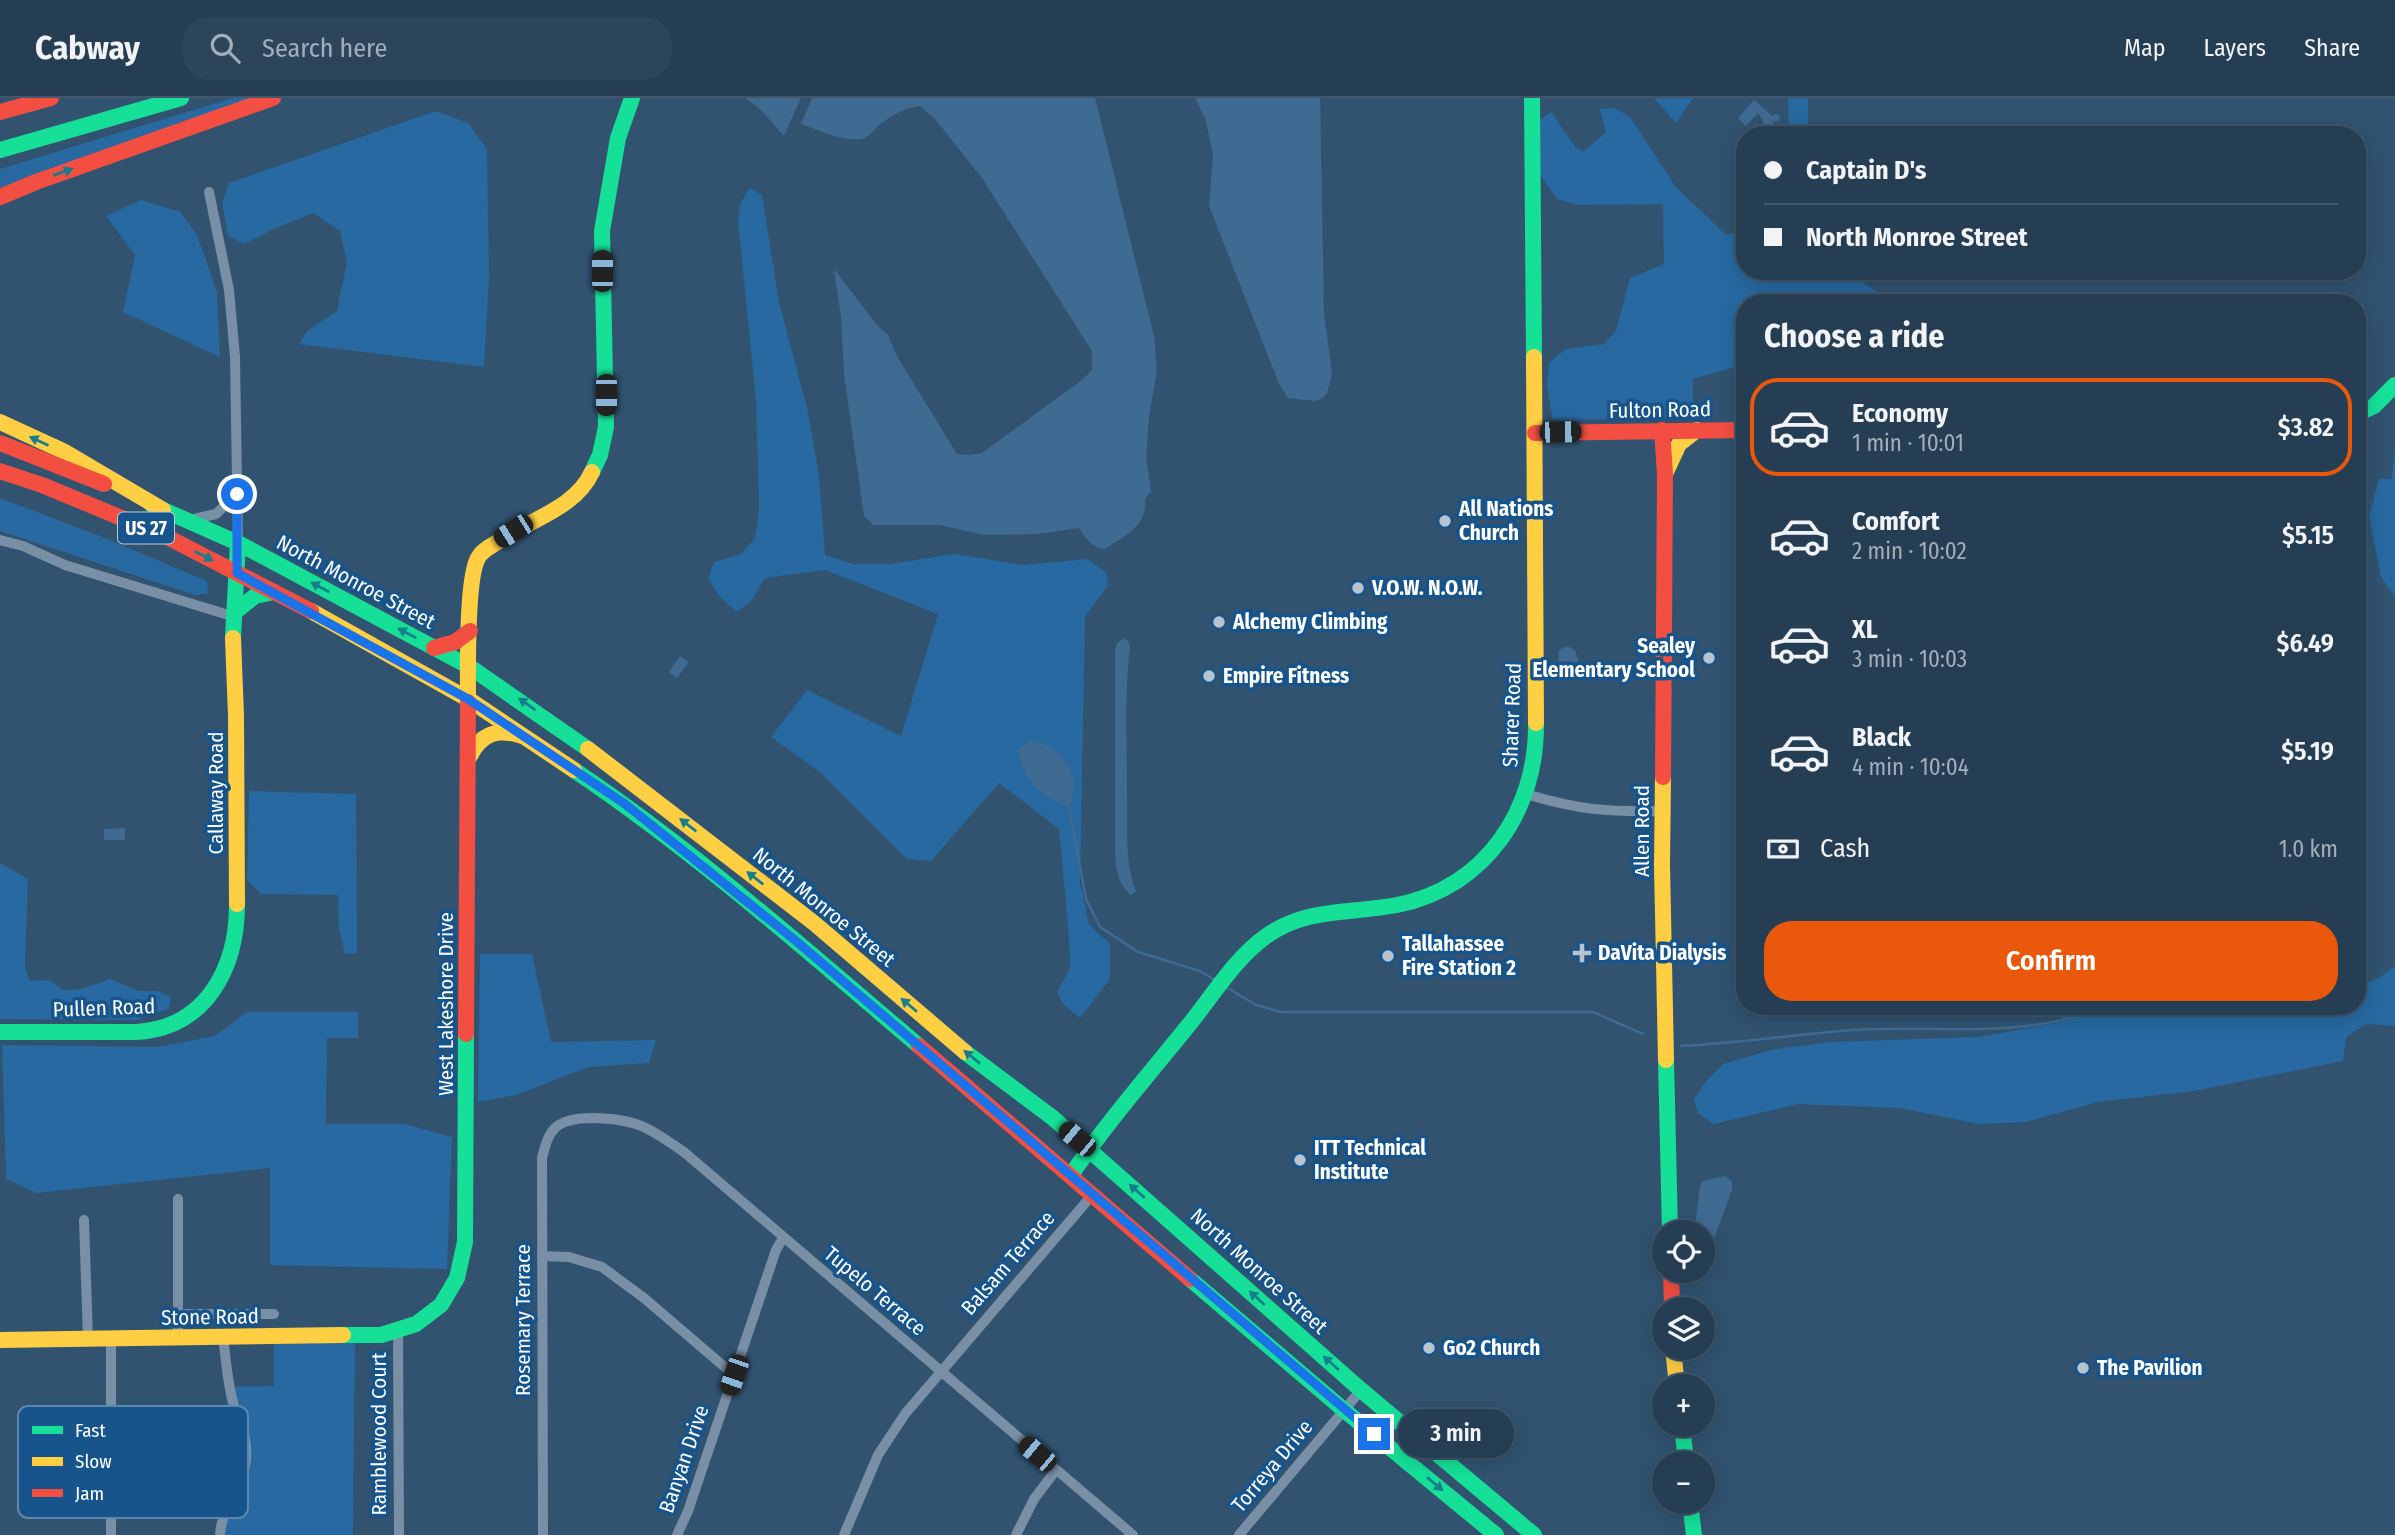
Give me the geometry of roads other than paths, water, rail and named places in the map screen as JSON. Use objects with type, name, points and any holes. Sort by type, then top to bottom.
[{"type":"main road","points":[[0,112],[51,98]]},
{"type":"main road","points":[[0,150],[181,98]]},
{"type":"main road","points":[[0,197],[36,181],[273,98]]},
{"type":"main road","name":"West Lakeshore Drive","points":[[418,1324],[435,1311],[453,1289],[463,1262],[465,1242],[468,699],[472,580],[478,558],[493,543],[569,501],[589,479],[600,455],[606,427],[602,231],[618,138],[632,98]]},
{"type":"main road","name":"Sharer Road","points":[[1071,1175],[1089,1148],[1207,1002],[1262,939],[1276,929],[1309,914],[1398,904],[1435,893],[1453,883],[1490,852],[1515,819],[1526,794],[1535,757],[1536,730],[1532,98]]},
{"type":"main road","points":[[2366,410],[2374,406],[2395,385]]},
{"type":"main road","points":[[0,422],[62,451],[163,510]]},
{"type":"main road","name":"Allen Road","points":[[1662,430],[1665,474],[1662,811],[1670,1220]]},
{"type":"main road","points":[[1665,474],[1679,444],[1697,430]]},
{"type":"main road","name":"Fulton Road","points":[[1535,433],[1736,430]]},
{"type":"main road","name":"North Monroe Street","points":[[0,443],[106,484],[238,542],[470,667],[524,703],[642,789],[814,923],[972,1058],[1053,1118],[1361,1390],[1534,1535]]},
{"type":"main road","name":"North Monroe Street","points":[[0,471],[42,485],[165,536],[274,592],[468,699],[625,804],[783,930],[1344,1410],[1496,1535]]},
{"type":"main road","name":"Callaway Road","points":[[203,1003],[222,981],[236,938],[236,728],[232,651],[238,542]]},
{"type":"main road","points":[[235,615],[255,596],[274,592]]},
{"type":"main road","points":[[434,648],[455,642],[470,631]]},
{"type":"main road","points":[[469,758],[478,740],[489,733],[506,732],[529,739]]},
{"type":"main road","points":[[625,804],[642,789]]},
{"type":"main road","points":[[783,930],[798,911]]},
{"type":"main road","points":[[796,941],[814,923]]},
{"type":"main road","name":"Pullen Road","points":[[0,1032],[155,1031],[174,1024],[203,1003]]},
{"type":"main road","points":[[911,1039],[931,1023]]},
{"type":"main road","points":[[933,1058],[951,1039]]},
{"type":"main road","points":[[1195,1281],[1213,1258]]},
{"type":"main road","name":"Stone Road","points":[[0,1340],[381,1335],[418,1324]]},
{"type":"main road","points":[[1461,1506],[1477,1487]]},
{"type":"main road","points":[[1691,1514],[1694,1535]]},
{"type":"street","points":[[209,192],[229,290],[235,357],[238,542]]},
{"type":"street","points":[[187,520],[216,514],[237,494]]},
{"type":"street","points":[[0,540],[23,546],[65,565],[235,615]]},
{"type":"street","points":[[1526,794],[1561,805],[1594,811],[1662,811]]},
{"type":"street","name":"Tupelo Terrace","points":[[573,1120],[604,1119],[634,1124],[684,1152],[1133,1535]]},
{"type":"street","name":"Rosemary Terrace","points":[[544,1535],[542,1158],[549,1135],[556,1128],[573,1120]]},
{"type":"street","name":"Balsam Terrace","points":[[844,1535],[878,1455],[905,1414],[1093,1194]]},
{"type":"street","points":[[178,1199],[178,1338]]},
{"type":"street","points":[[84,1220],[88,1339]]},
{"type":"street","name":"Banyan Drive","points":[[677,1535],[688,1511],[776,1250],[783,1238]]},
{"type":"street","points":[[542,1256],[569,1257],[602,1267],[644,1298],[734,1375]]},
{"type":"street","points":[[178,1314],[274,1314]]},
{"type":"street","name":"Ramblewood Court","points":[[398,1332],[399,1535]]},
{"type":"street","points":[[223,1337],[235,1406]]},
{"type":"street","points":[[111,1339],[111,1406]]},
{"type":"street","name":"Torreya Drive","points":[[1239,1535],[1361,1390]]},
{"type":"street","points":[[1016,1535],[1034,1499],[1056,1470]]},
{"type":"street","points":[[220,1535],[224,1518]]},
{"type":"waterway","points":[[1069,807],[1086,899],[1100,927],[1138,952],[1200,971],[1215,980]]},
{"type":"waterway","points":[[1226,987],[1256,1005],[1281,1012],[1593,1012],[1643,1034]]},
{"type":"waterway","points":[[1681,1046],[1872,1029],[2012,1027],[2062,1020],[2075,1015]]},
{"type":"place","name":"All Nations Church","points":[[1445,521]]},
{"type":"place","name":"V.O.W. N.O.W.","points":[[1358,588]]},
{"type":"place","name":"Alchemy Climbing","points":[[1219,622]]},
{"type":"place","name":"Sealey Elementary School","points":[[1709,658]]},
{"type":"place","name":"Empire Fitness","points":[[1209,676]]},
{"type":"place","name":"DaVita Dialysis","points":[[1582,953]]},
{"type":"place","name":"Tallahassee Fire Station 2","points":[[1388,956]]},
{"type":"place","name":"ITT Technical Institute","points":[[1300,1160]]},
{"type":"place","name":"Go2 Church","points":[[1429,1348]]},
{"type":"place","name":"The Pavilion","points":[[2083,1368]]}]
